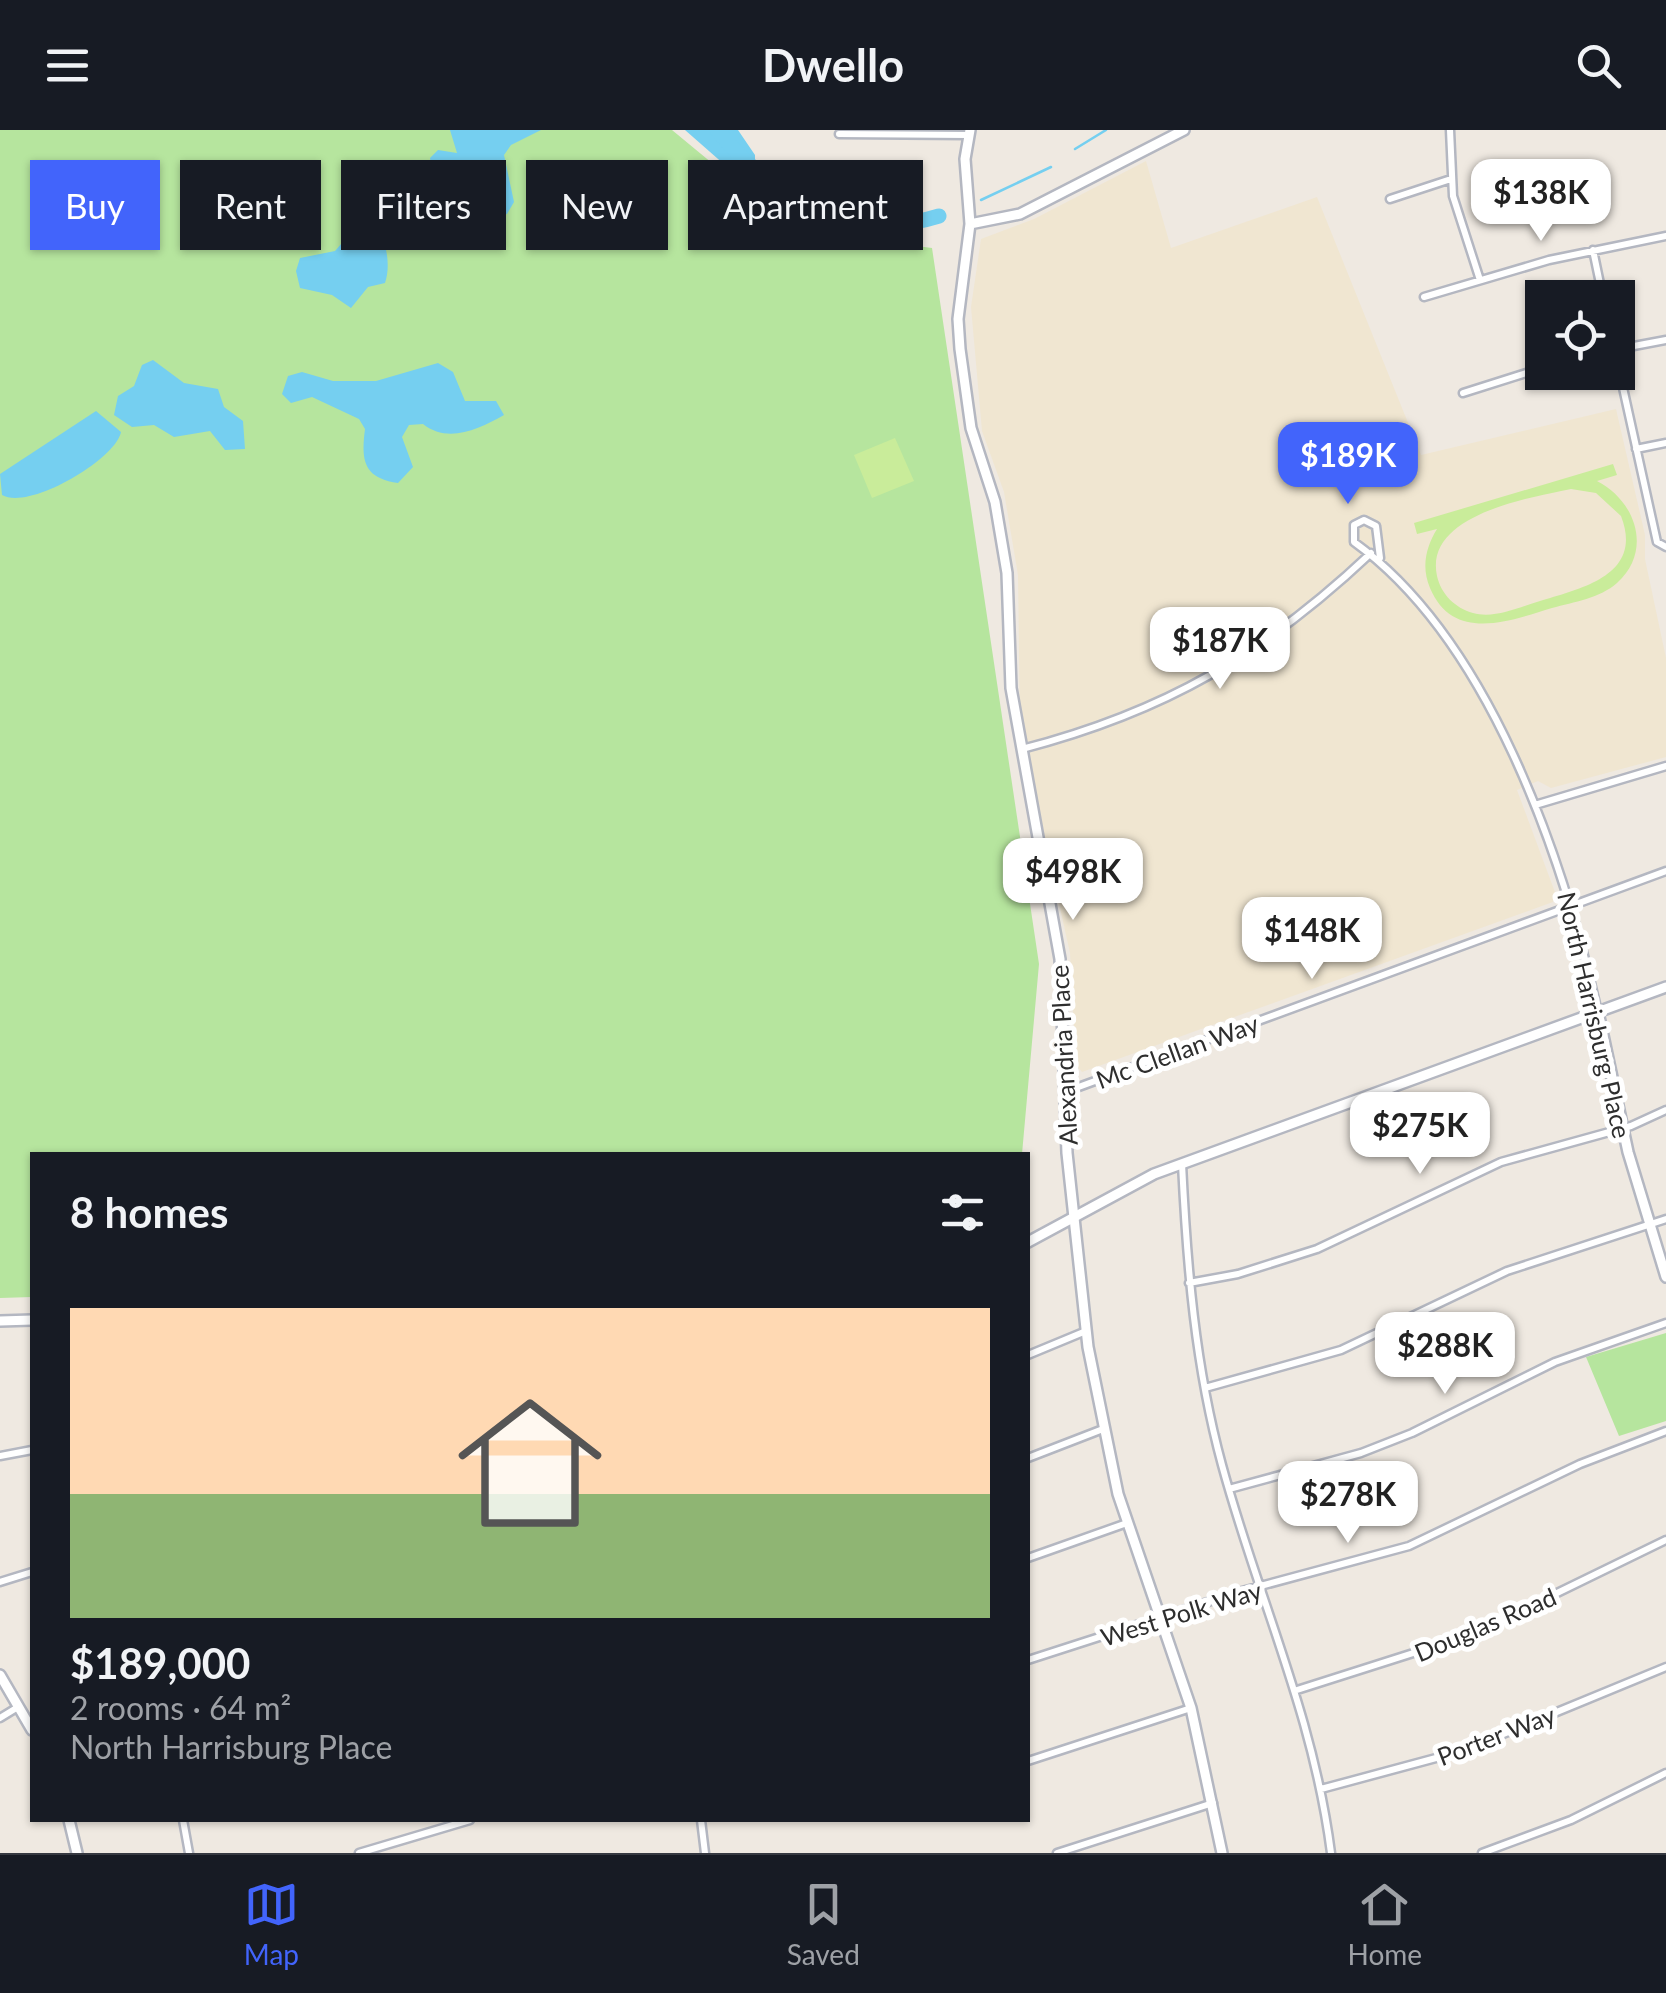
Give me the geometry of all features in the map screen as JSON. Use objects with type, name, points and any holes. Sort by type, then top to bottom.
[{"type":"street","points":[[970,224],[1020,214],[1184,130]]},
{"type":"street","points":[[1450,130],[1451,179],[1480,280]]},
{"type":"street","points":[[839,134],[970,132]]},
{"type":"street","name":"Alexandria Place","points":[[970,132],[965,168],[970,224],[958,319],[960,349],[970,428],[990,486],[1006,573],[1008,665],[1060,959],[1067,1154],[1077,1217],[1086,1331],[1103,1429],[1126,1523],[1191,1708],[1222,1853]]},
{"type":"street","points":[[1390,199],[1451,179]]},
{"type":"street","points":[[1424,297],[1593,250],[1666,236]]},
{"type":"street","points":[[1593,250],[1599,280]]},
{"type":"street","points":[[1635,346],[1666,340]]},
{"type":"street","points":[[1463,393],[1525,373]]},
{"type":"street","points":[[1623,390],[1663,547]]},
{"type":"street","points":[[1636,449],[1666,444]]},
{"type":"street","name":"North Harrisburg Place","points":[[1380,558],[1379,531],[1364,520],[1351,528],[1351,537],[1380,558],[1479,690],[1535,804],[1572,907],[1622,1128],[1666,1277]]},
{"type":"street","points":[[1022,748],[1123,719],[1196,685],[1284,630],[1371,553]]},
{"type":"street","points":[[1535,804],[1666,766]]},
{"type":"street","name":"Mc Clellan Way","points":[[1065,1092],[1666,872]]},
{"type":"street","points":[[1030,1241],[1140,1180],[1666,987]]},
{"type":"street","points":[[1190,1283],[1277,1263],[1502,1162],[1622,1128],[1666,1110]]},
{"type":"street","points":[[1182,1164],[1190,1283],[1204,1388],[1229,1489],[1297,1690],[1331,1853]]},
{"type":"street","points":[[1204,1388],[1341,1350],[1507,1271],[1666,1220]]},
{"type":"street","points":[[0,1321],[30,1320]]},
{"type":"street","points":[[1229,1489],[1361,1453],[1452,1414],[1555,1362],[1666,1323]]},
{"type":"street","points":[[1030,1354],[1086,1331]]},
{"type":"street","points":[[1030,1457],[1103,1429]]},
{"type":"street","name":"West Polk Way","points":[[1030,1659],[1158,1616],[1409,1546],[1580,1464],[1666,1430]]},
{"type":"street","points":[[0,1456],[30,1450]]},
{"type":"street","points":[[1030,1557],[1126,1523]]},
{"type":"street","name":"Douglas Road","points":[[1297,1690],[1473,1634],[1666,1540]]},
{"type":"street","points":[[0,1582],[30,1573]]},
{"type":"street","name":"Porter Way","points":[[1320,1790],[1462,1751],[1666,1667]]},
{"type":"street","points":[[0,1675],[30,1726]]},
{"type":"street","points":[[0,1718],[20,1706]]},
{"type":"street","points":[[1030,1760],[1191,1708]]},
{"type":"street","points":[[1482,1853],[1571,1820],[1666,1774]]},
{"type":"street","points":[[1056,1853],[1214,1802]]},
{"type":"street","points":[[69,1822],[77,1853]]},
{"type":"street","points":[[183,1822],[189,1853]]},
{"type":"street","points":[[359,1853],[463,1822]]},
{"type":"street","points":[[701,1822],[705,1853]]},
{"type":"shaded area","points":[[1146,161],[1171,248],[1317,197],[1421,455],[1616,409],[1645,535],[1645,559],[1666,658],[1666,757],[1551,788],[1538,781],[1517,790],[1556,895],[1553,902],[1082,1072],[1076,1065],[1070,953],[1020,727],[1018,575],[1004,492],[982,431],[971,307],[981,239],[1034,219]]},
{"type":"green space","points":[[0,130],[672,130],[708,160],[688,160],[688,250],[932,248],[1039,964],[1022,1152],[30,1152],[30,1297],[0,1298]]},
{"type":"green space","points":[[895,438],[914,481],[872,498],[854,455]]},
{"type":"green space","points":[[1613,464],[1617,475],[1597,481],[1622,501],[1630,514],[1637,542],[1628,570],[1603,592],[1518,618],[1484,624],[1453,616],[1440,605],[1427,580],[1425,565],[1437,529],[1417,534],[1414,523]],"holes":[[[1571,489],[1596,493],[1621,516],[1626,536],[1624,552],[1605,576],[1574,591],[1490,614],[1466,611],[1445,594],[1437,576],[1437,555],[1446,538],[1462,524],[1530,498]]]},
{"type":"green space","points":[[1666,1333],[1666,1421],[1619,1436],[1586,1357]]},
{"type":"water","points":[[450,130],[541,130],[511,145],[505,160],[430,160],[438,150],[457,153]]},
{"type":"water","points":[[685,130],[738,130],[755,155],[755,160],[719,160]]},
{"type":"water","points":[[506,164],[514,202],[506,214]]},
{"type":"water","points":[[341,244],[341,250],[386,250],[385,283],[368,287],[351,308],[332,295],[300,288],[296,271],[300,258],[335,251]]},
{"type":"water","points":[[153,360],[184,383],[218,389],[224,407],[243,421],[245,449],[225,450],[210,431],[174,437],[154,425],[132,427],[114,415],[118,396],[134,386],[142,365]]},
{"type":"water","points":[[438,363],[453,372],[465,401],[496,401],[504,415],[453,434],[423,424],[409,425],[402,437],[413,467],[398,483],[378,477],[367,466],[365,429],[359,419],[312,397],[291,403],[282,394],[288,376],[302,372],[333,381],[376,381]]},
{"type":"water","points":[[96,411],[121,432],[104,455],[70,480],[50,489],[15,498],[2,495],[0,474]]},
{"type":"water","points":[[1351,448],[1361,478],[1336,486],[1325,457]]},
{"type":"waterway","points":[[717,130],[763,175],[816,208],[876,223],[907,223],[939,216]]},
{"type":"waterway","points":[[1075,149],[1106,130]]},
{"type":"waterway","points":[[981,200],[1051,167]]}]
